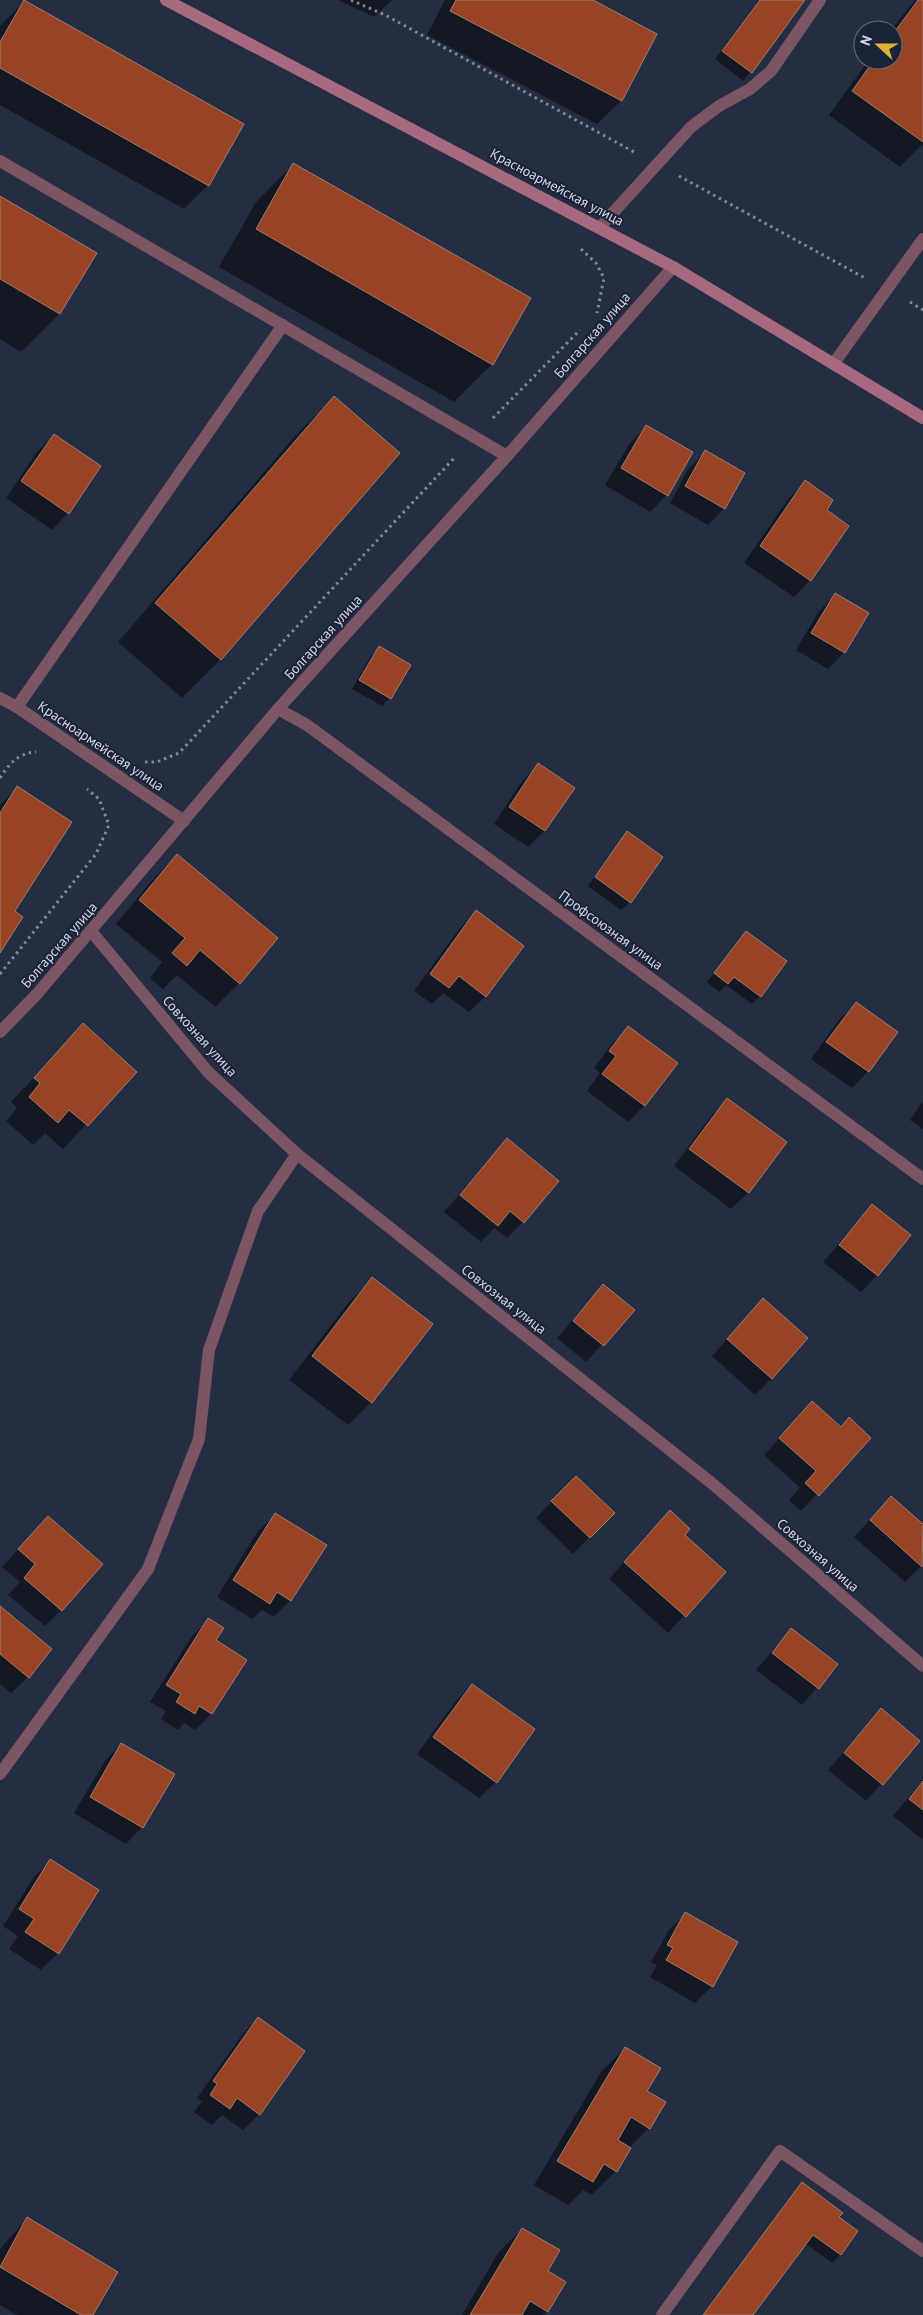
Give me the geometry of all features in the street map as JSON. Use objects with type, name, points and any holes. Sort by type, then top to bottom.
[{"type":"main road","name":"Красноармейская улица","points":[[166,0],[600,227],[672,267],[923,418]]},
{"type":"street","points":[[600,227],[691,126],[719,106],[750,89],[771,71],[820,0]]},
{"type":"street","points":[[0,161],[507,456]]},
{"type":"street","points":[[834,363],[923,239]]},
{"type":"street","name":"Болгарская улица","points":[[0,1032],[37,994],[278,709],[507,456],[672,267]]},
{"type":"street","points":[[17,707],[283,325]]},
{"type":"street","name":"Красноармейская улица","points":[[0,698],[17,707],[184,821]]},
{"type":"street","name":"Профсоюзная улица","points":[[278,709],[307,725],[923,1179]]},
{"type":"street","name":"Совхозная улица","points":[[91,931],[208,1072],[297,1154],[714,1485],[923,1666]]},
{"type":"street","points":[[0,1774],[148,1569],[199,1439],[209,1350],[258,1211],[297,1154]]},
{"type":"street","points":[[662,2315],[780,2151],[923,2251]]},
{"type":"path","points":[[597,314],[604,278],[596,263],[581,249],[600,227]]},
{"type":"path","points":[[142,762],[157,762],[179,752],[475,436],[583,327]]},
{"type":"path","points":[[0,778],[11,762],[26,753],[35,751],[42,756]]},
{"type":"path","points":[[0,974],[96,854],[106,832],[109,825],[99,799],[85,786]]},
{"type":"building","points":[[24,0],[244,124],[209,186],[0,68],[0,42]]},
{"type":"building","points":[[456,0],[593,0],[657,34],[622,101],[450,11]]},
{"type":"building","points":[[760,0],[805,0],[752,73],[722,51]]},
{"type":"building","points":[[918,0],[923,0],[923,142],[852,91],[867,70],[903,70],[903,20]]},
{"type":"building","points":[[293,163],[531,298],[493,365],[256,229]]},
{"type":"building","points":[[0,196],[97,253],[60,314],[0,279]]},
{"type":"building","points":[[334,396],[400,453],[221,660],[155,603]]},
{"type":"building","points":[[646,425],[693,452],[668,496],[621,468]]},
{"type":"building","points":[[54,434],[101,466],[69,514],[21,481]]},
{"type":"building","points":[[705,450],[745,473],[725,509],[685,486]]},
{"type":"building","points":[[805,480],[833,500],[827,510],[849,526],[811,581],[760,546]]},
{"type":"building","points":[[835,593],[869,613],[845,653],[811,633]]},
{"type":"building","points":[[379,646],[411,665],[391,699],[359,680]]},
{"type":"building","points":[[538,763],[575,788],[545,831],[509,807]]},
{"type":"building","points":[[17,786],[72,822],[15,911],[23,917],[0,953],[0,813]]},
{"type":"building","points":[[627,831],[663,857],[631,903],[595,877]]},
{"type":"building","points":[[177,854],[278,938],[240,984],[200,950],[187,966],[172,953],[185,938],[139,900]]},
{"type":"building","points":[[476,910],[524,946],[486,997],[459,976],[449,988],[430,974]]},
{"type":"building","points":[[746,931],[787,961],[761,997],[734,977],[728,984],[714,973]]},
{"type":"building","points":[[856,1002],[898,1032],[869,1072],[826,1042]]},
{"type":"building","points":[[83,1023],[137,1072],[88,1126],[69,1110],[58,1123],[29,1097],[40,1083],[34,1078]]},
{"type":"building","points":[[628,1026],[678,1063],[645,1106],[602,1074],[616,1056],[609,1051]]},
{"type":"building","points":[[727,1098],[787,1142],[749,1193],[689,1149]]},
{"type":"building","points":[[507,1138],[559,1181],[524,1223],[510,1211],[498,1226],[460,1195]]},
{"type":"building","points":[[872,1204],[911,1235],[878,1276],[839,1245]]},
{"type":"building","points":[[372,1277],[433,1324],[372,1403],[312,1356]]},
{"type":"building","points":[[603,1284],[635,1310],[604,1346],[573,1321]]},
{"type":"building","points":[[763,1298],[808,1338],[772,1379],[727,1339]]},
{"type":"building","points":[[812,1401],[841,1427],[849,1417],[871,1438],[819,1496],[805,1483],[816,1471],[779,1438]]},
{"type":"building","points":[[576,1476],[615,1513],[590,1538],[551,1501]]},
{"type":"building","points":[[891,1496],[923,1524],[922,1567],[870,1520]]},
{"type":"building","points":[[670,1510],[690,1529],[685,1535],[726,1572],[686,1617],[624,1562]]},
{"type":"building","points":[[275,1513],[327,1545],[291,1601],[277,1592],[270,1604],[233,1580]]},
{"type":"building","points":[[48,1516],[103,1564],[62,1611],[24,1578],[35,1564],[18,1549]]},
{"type":"building","points":[[0,1606],[52,1649],[29,1678],[0,1654]]},
{"type":"building","points":[[208,1618],[224,1628],[216,1640],[247,1660],[212,1714],[199,1706],[195,1714],[176,1702],[181,1694],[166,1685]]},
{"type":"building","points":[[791,1628],[838,1664],[819,1689],[772,1653]]},
{"type":"building","points":[[472,1684],[535,1729],[497,1783],[433,1737]]},
{"type":"building","points":[[881,1708],[920,1741],[883,1785],[844,1753]]},
{"type":"building","points":[[121,1743],[175,1774],[143,1828],[90,1797]]},
{"type":"building","points":[[923,1781],[923,1810],[909,1799]]},
{"type":"building","points":[[50,1859],[99,1890],[59,1954],[25,1932],[34,1919],[19,1909]]},
{"type":"building","points":[[685,1912],[738,1942],[713,1987],[666,1960],[673,1948],[667,1945]]},
{"type":"building","points":[[258,2017],[305,2051],[260,2115],[237,2098],[230,2109],[210,2095],[217,2084],[213,2081]]},
{"type":"building","points":[[625,2047],[661,2068],[647,2091],[666,2102],[650,2129],[631,2117],[618,2140],[631,2148],[617,2172],[604,2164],[593,2182],[557,2161]]},
{"type":"building","points":[[802,2182],[843,2213],[839,2217],[858,2231],[841,2255],[813,2235],[753,2315],[703,2315]]},
{"type":"building","points":[[27,2217],[118,2272],[93,2315],[81,2315],[0,2267]]},
{"type":"building","points":[[522,2228],[560,2250],[548,2271],[566,2282],[548,2312],[530,2301],[522,2315],[470,2315]]}]
